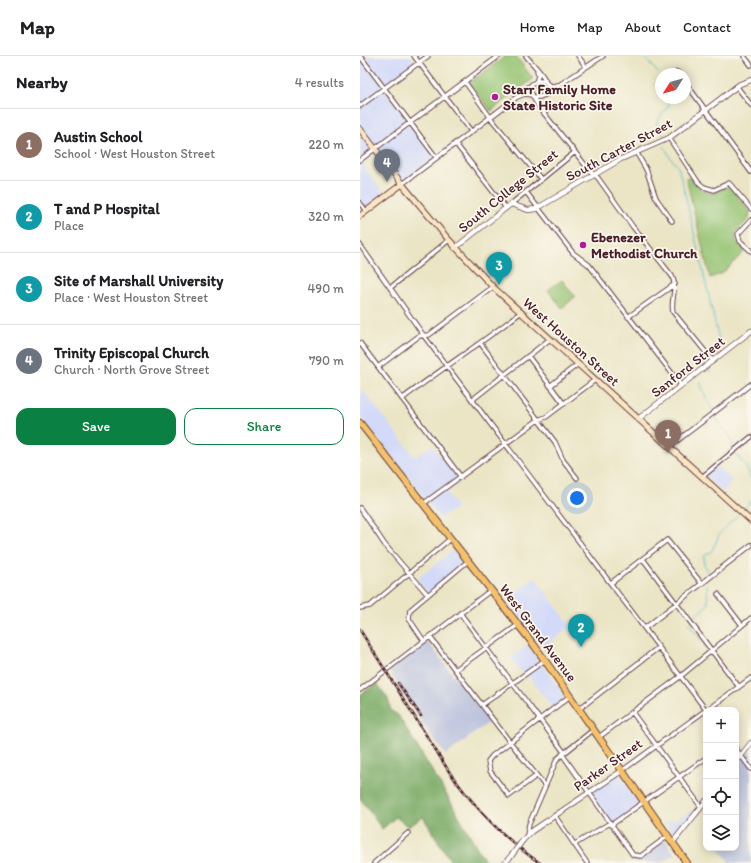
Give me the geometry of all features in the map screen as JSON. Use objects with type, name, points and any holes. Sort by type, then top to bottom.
[{"type":"highway","name":"West Grand Avenue","points":[[360,423],[545,660],[687,863]]},
{"type":"main road","name":"West Houston Street","points":[[360,129],[402,184],[448,240],[493,287],[751,521]]},
{"type":"main road","points":[[360,216],[402,184]]},
{"type":"street","points":[[360,56],[436,158]]},
{"type":"street","points":[[414,56],[471,131]]},
{"type":"street","points":[[360,106],[428,56]]},
{"type":"street","points":[[360,160],[499,56]]},
{"type":"street","points":[[526,56],[545,82],[547,94]]},
{"type":"street","points":[[578,56],[586,67]]},
{"type":"street","points":[[541,109],[539,102],[542,97],[603,56]]},
{"type":"street","points":[[744,56],[751,65]]},
{"type":"street","points":[[536,82],[538,76],[537,70]]},
{"type":"street","name":"South Carter Street","points":[[538,208],[636,152],[669,138],[737,87],[751,80]]},
{"type":"street","points":[[465,82],[490,117],[541,180]]},
{"type":"street","points":[[402,184],[532,84],[536,82],[545,82],[552,86],[558,85]]},
{"type":"street","points":[[532,84],[532,96],[541,109],[598,178],[633,227],[670,273],[675,284],[672,306],[673,312],[713,361]]},
{"type":"street","points":[[737,87],[751,105]]},
{"type":"street","points":[[691,90],[751,172]]},
{"type":"street","points":[[517,96],[525,94],[542,97]]},
{"type":"street","points":[[669,138],[700,184],[714,190],[729,183],[751,209]]},
{"type":"street","points":[[455,143],[506,208]]},
{"type":"street","name":"South College Street","points":[[455,248],[575,152]]},
{"type":"street","points":[[636,152],[646,169],[656,198],[672,221]]},
{"type":"street","points":[[526,192],[573,253],[589,265],[682,385]]},
{"type":"street","points":[[360,203],[366,211]]},
{"type":"street","points":[[511,204],[528,210],[538,208]]},
{"type":"street","points":[[751,220],[738,234],[740,242],[751,251]]},
{"type":"street","points":[[390,288],[448,240]]},
{"type":"street","points":[[360,245],[446,366],[704,707]]},
{"type":"street","points":[[628,317],[675,284]]},
{"type":"street","points":[[378,367],[419,336],[429,334],[493,287]]},
{"type":"street","points":[[402,399],[446,366],[481,344],[520,312]]},
{"type":"street","name":"Sanford Street","points":[[638,419],[751,332]]},
{"type":"street","points":[[472,400],[550,339]]},
{"type":"street","points":[[360,344],[461,477]]},
{"type":"street","points":[[481,344],[555,442],[563,460],[577,478]]},
{"type":"street","points":[[528,356],[564,404]]},
{"type":"street","points":[[550,386],[578,364]]},
{"type":"street","points":[[423,504],[538,420],[546,418],[595,380]]},
{"type":"street","points":[[669,447],[751,384]]},
{"type":"street","points":[[702,476],[751,437]]},
{"type":"street","points":[[360,508],[385,545],[428,594]]},
{"type":"street","points":[[360,608],[370,606],[451,538]]},
{"type":"street","points":[[611,583],[667,540],[702,584]]},
{"type":"street","points":[[645,628],[751,545]]},
{"type":"street","points":[[643,559],[739,687]]},
{"type":"street","points":[[424,641],[410,622],[409,613],[428,594],[468,560]]},
{"type":"street","points":[[360,690],[491,590]]},
{"type":"street","points":[[718,594],[742,625]]},
{"type":"street","points":[[460,613],[540,719],[631,854],[637,857],[668,836]]},
{"type":"street","points":[[599,737],[680,676],[751,618]]},
{"type":"street","points":[[455,670],[518,624]]},
{"type":"street","points":[[430,636],[545,786]]},
{"type":"street","points":[[579,709],[659,647]]},
{"type":"street","points":[[482,705],[545,660]]},
{"type":"street","name":"Parker Street","points":[[710,707],[751,678]]},
{"type":"street","points":[[536,776],[509,796],[490,771],[488,761],[492,756],[570,696]]},
{"type":"street","points":[[632,712],[680,776],[701,807]]},
{"type":"street","name":"Parker Street","points":[[507,862],[527,835],[623,770],[703,712]]},
{"type":"street","points":[[527,835],[529,824],[554,764],[563,753],[594,729]]},
{"type":"street","points":[[739,758],[751,743]]},
{"type":"street","points":[[739,753],[751,770]]},
{"type":"street","points":[[576,844],[645,802],[703,760]]},
{"type":"street","points":[[673,842],[703,805]]},
{"type":"street","points":[[555,816],[576,844],[587,863]]},
{"type":"street","points":[[374,863],[408,833]]},
{"type":"shaded area","points":[[360,56],[411,56],[416,63],[383,88],[435,158],[403,182],[379,151],[362,164],[385,195],[360,214]]},
{"type":"shaded area","points":[[361,388],[415,457],[432,445],[460,482],[446,492],[457,508],[440,518],[360,415]]},
{"type":"shaded area","points":[[714,464],[732,480],[723,493],[703,474]]},
{"type":"shaded area","points":[[453,550],[464,563],[428,593],[417,579]]},
{"type":"shaded area","points":[[535,578],[571,626],[542,648],[506,600]]},
{"type":"shaded area","points":[[427,641],[489,722],[446,755],[430,735],[389,670]]},
{"type":"shaded area","points":[[528,645],[567,699],[553,709],[528,675],[525,677],[511,658]]},
{"type":"shaded area","points":[[751,749],[751,863],[730,863],[721,851],[739,851],[739,764]]},
{"type":"shaded area","points":[[620,774],[641,804],[612,824],[591,794]]},
{"type":"shaded area","points":[[696,809],[675,835],[673,834],[665,822],[674,821]]},
{"type":"shaded area","points":[[665,840],[675,854],[662,863],[632,862]]},
{"type":"green space","name":"Starr Family Home State Historic Site","points":[[506,56],[516,56],[533,79],[491,111],[469,83]]},
{"type":"green space","points":[[686,178],[691,178],[701,188],[710,193],[714,193],[729,186],[750,212],[749,219],[735,233],[736,242],[746,250],[723,273],[710,278]]},
{"type":"green space","points":[[562,280],[575,297],[562,308],[548,290]]},
{"type":"green space","points":[[377,683],[388,699],[391,711],[398,715],[486,863],[452,863],[423,817],[408,827],[396,817],[382,829],[360,798],[360,695]]},
{"type":"waterway","points":[[644,56],[655,69]]},
{"type":"waterway","points":[[664,136],[657,127],[657,121],[669,104]]},
{"type":"waterway","points":[[664,146],[678,167],[683,185],[719,340],[713,354]]},
{"type":"waterway","points":[[709,372],[710,367]]},
{"type":"waterway","points":[[700,382],[713,411]]},
{"type":"waterway","points":[[714,414],[721,426],[731,438],[733,449]]},
{"type":"waterway","points":[[735,453],[747,468],[751,479]]},
{"type":"waterway","points":[[743,509],[751,501]]},
{"type":"waterway","points":[[710,575],[704,564],[704,556],[712,551],[720,533],[738,515]]},
{"type":"waterway","points":[[691,620],[708,604],[707,584]]},
{"type":"waterway","points":[[682,672],[709,651],[688,623]]},
{"type":"waterway","points":[[639,705],[677,676]]},
{"type":"railway","points":[[360,630],[450,773],[460,786],[480,811],[502,833],[540,863]]},
{"type":"railway","points":[[398,683],[421,716]]},
{"type":"place","name":"Starr Family Home State Historic Site","points":[[495,97]]},
{"type":"place","name":"Trinity Episcopal Church","points":[[387,182]]},
{"type":"place","name":"Ebenezer Methodist Church","points":[[583,245]]},
{"type":"place","name":"Site of Marshall University","points":[[499,285]]},
{"type":"place","name":"Austin School","points":[[668,453]]},
{"type":"place","name":"T and P Hospital","points":[[581,647]]}]
